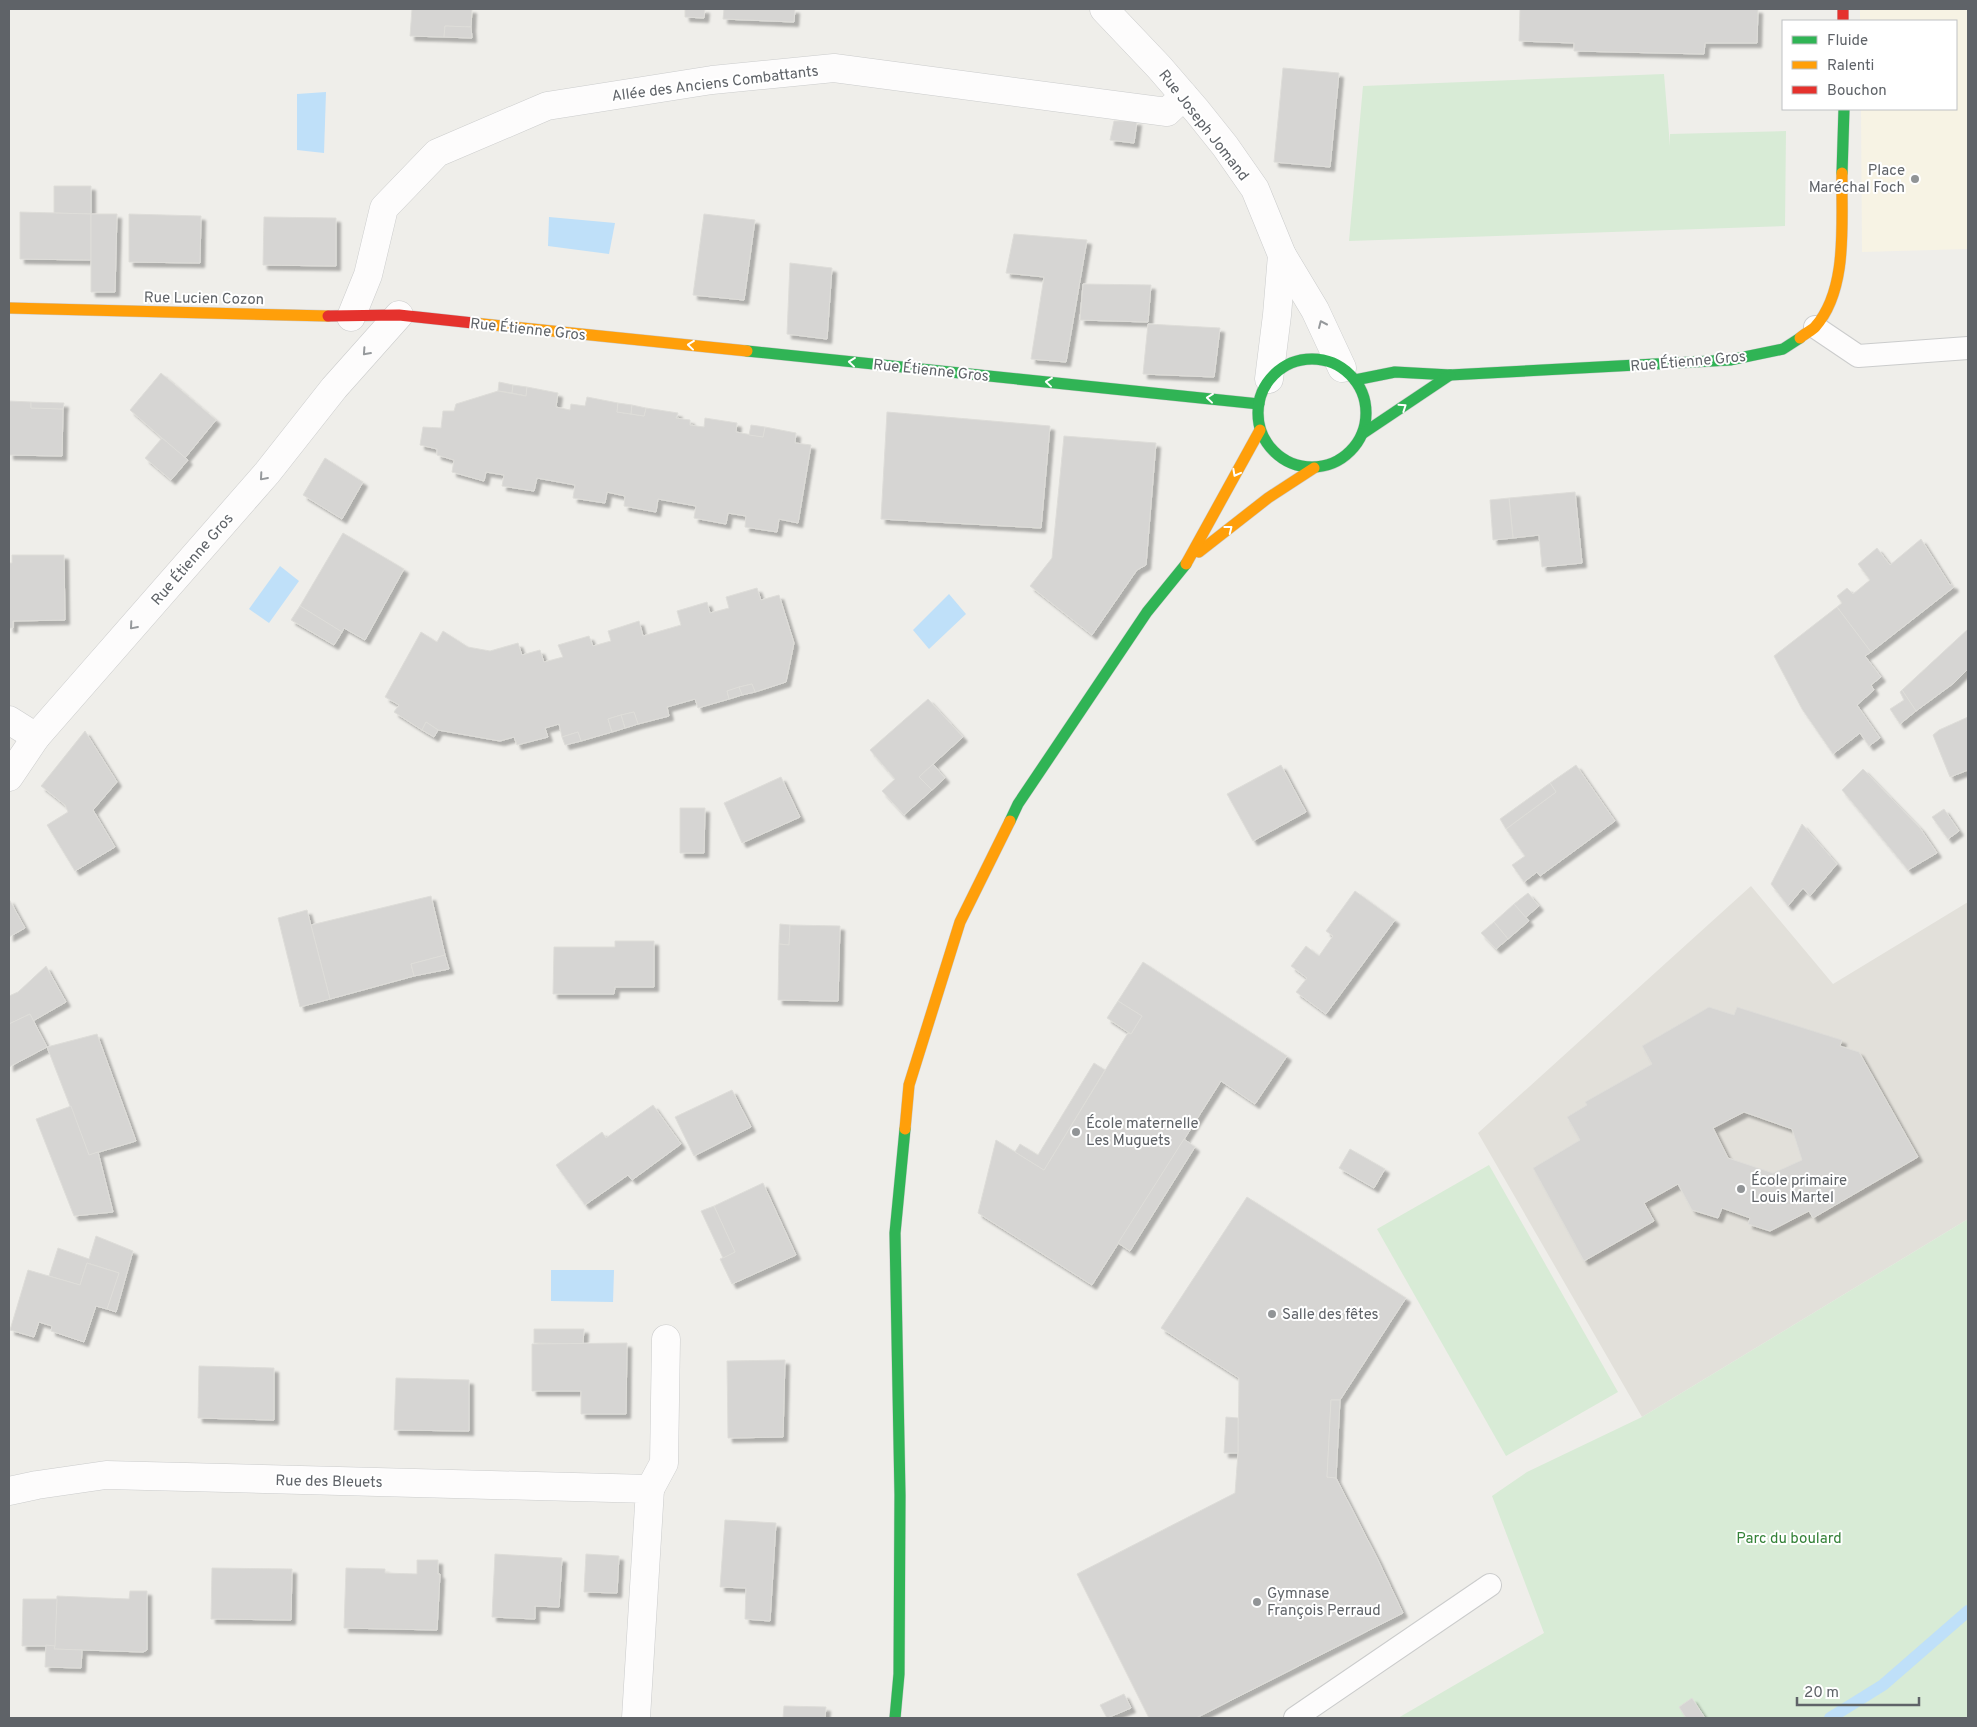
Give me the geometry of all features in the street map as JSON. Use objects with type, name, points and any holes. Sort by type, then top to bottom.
[{"type":"main road","name":"Rue Étienne Gros","points":[[1348,374],[1395,372],[1450,375],[1730,360],[1783,349],[1815,327],[1832,300],[1840,266],[1844,110]]},
{"type":"main road","name":"Rue Lucien Cozon","points":[[9,308],[351,317],[399,316]]},
{"type":"main road","name":"Rue Étienne Gros","points":[[399,316],[1264,391]]},
{"type":"main road","points":[[1316,359],[1334,363],[1348,374],[1361,388],[1366,406],[1366,424],[1359,442],[1347,455],[1331,465],[1314,468],[1296,466],[1280,458],[1268,446],[1260,430],[1258,412],[1264,391],[1282,368],[1298,360],[1316,359]]},
{"type":"main road","points":[[1362,434],[1450,375]]},
{"type":"main road","points":[[895,1718],[898,1674],[900,1495],[895,1233],[909,1085],[960,922],[1018,804],[1147,612],[1190,559],[1260,430]]},
{"type":"main road","points":[[1190,559],[1268,498],[1314,468]]},
{"type":"street","name":"Rue Joseph Jomand","points":[[1104,9],[1184,96],[1225,146],[1255,190],[1282,255],[1315,310],[1348,374]]},
{"type":"street","name":"Allée des Anciens Combattants","points":[[351,317],[368,275],[384,208],[437,153],[547,106],[712,80],[834,68],[1167,112],[1184,96]]},
{"type":"street","name":"Rue Joseph Jomand","points":[[1264,391],[1278,315],[1282,255]]},
{"type":"street","name":"Rue Étienne Gros","points":[[9,777],[36,737],[267,473],[334,388],[399,316]]},
{"type":"street","points":[[9,720],[36,737]]},
{"type":"street","points":[[636,1718],[650,1489],[664,1463],[666,1339]]},
{"type":"street","name":"Rue des Bleuets","points":[[9,1491],[106,1475],[650,1489]]},
{"type":"lane","points":[[1815,327],[1858,356],[1968,348]]},
{"type":"lane","points":[[1295,1718],[1490,1585]]},
{"type":"shaded area","name":"Place Maréchal Foch","points":[[1860,9],[1968,9],[1968,249],[1862,252],[1861,110],[1957,110],[1957,20],[1860,20]]},
{"type":"shaded area","points":[[1751,886],[1833,984],[1968,902],[1968,1219],[1642,1417],[1478,1133]]},
{"type":"green space","points":[[1664,74],[1670,146],[1670,134],[1786,131],[1785,226],[1349,241],[1363,86]]},
{"type":"green space","points":[[1489,1165],[1618,1392],[1506,1456],[1377,1229]]},
{"type":"green space","name":"Parc du boulard","points":[[1968,1219],[1968,1718],[1398,1718],[1544,1633],[1492,1496],[1527,1472],[1642,1417]]},
{"type":"water","points":[[326,92],[324,153],[297,150],[297,94]]},
{"type":"water","points":[[549,217],[615,223],[609,254],[548,246]]},
{"type":"water","points":[[280,566],[299,581],[269,623],[249,609]]},
{"type":"water","points":[[949,594],[966,614],[929,649],[913,630]]},
{"type":"water","points":[[551,1270],[614,1270],[613,1302],[551,1301]]},
{"type":"building","points":[[412,9],[472,9],[471,27],[445,26],[444,37],[410,36]]},
{"type":"building","points":[[685,9],[705,9],[704,18],[685,17]]},
{"type":"building","points":[[724,9],[795,9],[794,22],[723,19]]},
{"type":"building","points":[[1520,9],[1758,9],[1757,43],[1705,43],[1704,54],[1574,51],[1574,43],[1519,41]]},
{"type":"building","points":[[445,26],[471,27],[472,38],[444,37]]},
{"type":"building","points":[[1283,68],[1339,73],[1330,167],[1274,162]]},
{"type":"building","points":[[1114,121],[1137,121],[1134,143],[1110,140]]},
{"type":"building","points":[[54,186],[91,186],[91,214],[54,213]]},
{"type":"building","points":[[20,212],[91,214],[91,260],[20,259]]},
{"type":"building","points":[[91,214],[117,214],[115,292],[91,292]]},
{"type":"building","points":[[129,214],[201,216],[200,263],[129,262]]},
{"type":"building","points":[[704,214],[755,220],[744,300],[693,295]]},
{"type":"building","points":[[264,217],[336,218],[336,266],[263,265]]},
{"type":"building","points":[[1014,234],[1087,240],[1066,362],[1031,359],[1044,277],[1006,273]]},
{"type":"building","points":[[790,263],[832,268],[827,339],[787,334]]},
{"type":"building","points":[[1083,284],[1151,285],[1148,322],[1080,320]]},
{"type":"building","points":[[1148,324],[1220,328],[1214,377],[1143,374]]},
{"type":"building","points":[[161,373],[216,420],[185,458],[130,410]]},
{"type":"building","points":[[499,382],[513,385],[512,393],[498,391]]},
{"type":"building","points":[[513,385],[527,387],[526,396],[512,393]]},
{"type":"building","points":[[527,387],[558,393],[556,407],[570,410],[571,404],[585,406],[587,397],[618,403],[617,412],[644,416],[646,408],[678,413],[676,418],[690,420],[690,425],[704,427],[705,418],[737,423],[736,432],[763,437],[765,427],[796,433],[795,443],[811,445],[798,523],[779,519],[777,532],[745,527],[746,516],[728,513],[726,524],[694,518],[696,506],[658,499],[656,512],[624,506],[625,496],[607,492],[605,503],[573,498],[575,485],[537,478],[534,491],[502,486],[504,475],[486,472],[484,481],[452,472],[454,460],[437,455],[437,449],[420,445],[423,427],[441,428],[443,411],[454,411],[456,404],[498,391],[526,396]]},
{"type":"building","points":[[9,401],[31,402],[31,408],[63,409],[62,456],[9,455]]},
{"type":"building","points":[[31,402],[64,403],[63,409],[31,408]]},
{"type":"building","points":[[618,403],[632,405],[631,414],[617,412]]},
{"type":"building","points":[[632,405],[646,408],[644,416],[631,414]]},
{"type":"building","points":[[887,412],[1050,426],[1041,528],[881,519]]},
{"type":"building","points":[[751,425],[765,427],[763,437],[749,435]]},
{"type":"building","points":[[1064,436],[1156,443],[1146,565],[1137,570],[1092,635],[1030,586],[1052,558]]},
{"type":"building","points":[[162,438],[188,460],[171,480],[145,458]]},
{"type":"building","points":[[325,458],[363,482],[342,519],[303,495]]},
{"type":"building","points":[[1575,492],[1582,563],[1542,567],[1539,535],[1513,538],[1509,498]]},
{"type":"building","points":[[1509,498],[1513,538],[1493,540],[1490,500]]},
{"type":"building","points":[[343,533],[404,569],[365,640],[344,628],[342,632],[300,606]]},
{"type":"building","points":[[1921,539],[1950,585],[1952,584],[1954,587],[1871,652],[1837,607],[1842,603],[1837,596],[1847,588],[1853,594],[1870,580],[1858,564],[1877,548],[1890,565]]},
{"type":"building","points":[[12,555],[64,555],[65,620],[13,621],[13,628],[9,628],[9,563],[12,563]]},
{"type":"building","points":[[757,588],[761,600],[779,595],[794,643],[786,682],[755,692],[752,684],[739,687],[727,691],[729,699],[698,708],[695,699],[667,707],[669,716],[638,724],[634,712],[621,715],[608,719],[612,732],[581,741],[578,732],[562,737],[559,724],[545,728],[548,737],[517,745],[514,737],[500,741],[438,730],[426,722],[422,730],[394,712],[399,705],[385,697],[421,632],[437,642],[443,631],[468,647],[490,651],[518,643],[522,655],[540,650],[544,662],[563,657],[558,645],[589,636],[593,646],[611,641],[608,631],[639,621],[643,636],[681,625],[677,611],[707,602],[710,613],[729,608],[726,597]]},
{"type":"building","points":[[300,606],[342,632],[334,645],[291,620]]},
{"type":"building","points":[[1837,607],[1871,652],[1865,656],[1881,677],[1871,685],[1874,690],[1857,705],[1880,738],[1869,746],[1860,733],[1833,754],[1802,709],[1774,656]]},
{"type":"building","points":[[1968,629],[1968,669],[1954,683],[1916,711],[1902,690]]},
{"type":"building","points":[[752,684],[755,692],[742,695],[739,687]]},
{"type":"building","points":[[739,687],[742,695],[729,699],[727,691]]},
{"type":"building","points":[[1902,690],[1916,711],[1900,724],[1890,709],[1904,700],[1900,692]]},
{"type":"building","points":[[928,699],[963,737],[919,777],[932,790],[904,815],[882,791],[895,779],[870,750]]},
{"type":"building","points":[[634,712],[638,724],[625,728],[621,715]]},
{"type":"building","points":[[621,715],[625,728],[612,732],[608,719]]},
{"type":"building","points":[[1968,717],[1968,770],[1950,777],[1933,735],[1939,730]]},
{"type":"building","points":[[426,722],[438,730],[434,737],[422,730]]},
{"type":"building","points":[[85,731],[117,782],[93,810],[115,847],[75,871],[47,825],[68,812],[65,805],[41,786]]},
{"type":"building","points":[[578,732],[581,741],[565,745],[562,737]]},
{"type":"building","points":[[933,764],[945,778],[932,790],[919,777]]},
{"type":"building","points":[[1281,765],[1306,812],[1253,841],[1227,794]]},
{"type":"building","points":[[1576,765],[1615,821],[1540,876],[1537,872],[1524,882],[1512,865],[1525,856],[1506,829],[1556,792],[1550,783]]},
{"type":"building","points":[[1863,769],[1920,828],[1937,853],[1908,870],[1842,790]]},
{"type":"building","points":[[781,777],[800,817],[742,843],[724,803]]},
{"type":"building","points":[[1550,783],[1556,792],[1506,829],[1500,819]]},
{"type":"building","points":[[680,808],[705,808],[704,853],[680,853]]},
{"type":"building","points":[[1944,809],[1959,831],[1948,839],[1932,817]]},
{"type":"building","points":[[1802,824],[1837,864],[1810,896],[1803,888],[1788,906],[1771,884]]},
{"type":"building","points":[[1355,891],[1395,920],[1326,1014],[1296,992],[1307,978],[1291,966],[1306,946],[1319,956],[1333,936],[1326,931]]},
{"type":"building","points":[[1528,893],[1539,906],[1525,918],[1514,904]]},
{"type":"building","points":[[431,896],[445,955],[411,964],[414,976],[330,999],[311,925]]},
{"type":"building","points":[[9,899],[25,928],[9,937]]},
{"type":"building","points":[[1514,904],[1529,921],[1508,939],[1494,922]]},
{"type":"building","points":[[307,910],[330,999],[300,1007],[278,918]]},
{"type":"building","points":[[1494,922],[1508,939],[1496,949],[1481,933]]},
{"type":"building","points":[[780,924],[790,925],[789,945],[779,944]]},
{"type":"building","points":[[790,925],[840,926],[838,1001],[778,1000],[779,944],[789,945]]},
{"type":"building","points":[[615,941],[654,941],[654,987],[615,987],[614,994],[553,994],[554,947],[615,947]]},
{"type":"building","points":[[445,955],[449,969],[414,976],[411,964]]},
{"type":"building","points":[[1143,962],[1287,1056],[1255,1104],[1221,1081],[1092,1285],[978,1213],[996,1140],[1044,1170],[1128,1033],[1131,1034],[1142,1016],[1118,1001]]},
{"type":"building","points":[[46,966],[66,1002],[33,1021],[30,1014],[9,1024],[9,996],[18,992]]},
{"type":"building","points":[[1118,1001],[1142,1016],[1131,1034],[1107,1018]]},
{"type":"building","points":[[1709,1007],[1734,1015],[1737,1007],[1842,1040],[1840,1046],[1859,1052],[1918,1157],[1813,1218],[1809,1211],[1770,1231],[1748,1224],[1750,1218],[1722,1208],[1718,1218],[1692,1210],[1678,1184],[1644,1203],[1654,1221],[1584,1261],[1533,1168],[1580,1140],[1567,1117],[1587,1105],[1585,1102],[1652,1064],[1642,1046]],"holes":[[[1744,1112],[1792,1129],[1802,1160],[1773,1173],[1728,1158],[1713,1128]]]},
{"type":"building","points":[[30,1014],[47,1047],[9,1067],[9,1024]]},
{"type":"building","points":[[97,1034],[136,1141],[89,1155],[47,1047]]},
{"type":"building","points":[[1094,1063],[1105,1070],[1044,1170],[1015,1152],[1020,1144],[1038,1155]]},
{"type":"building","points":[[732,1090],[751,1127],[694,1156],[675,1117]]},
{"type":"building","points":[[653,1105],[681,1144],[632,1180],[628,1175],[585,1205],[556,1165],[602,1132],[606,1138]]},
{"type":"building","points":[[71,1106],[89,1155],[98,1152],[113,1212],[74,1216],[36,1119]]},
{"type":"building","points":[[1184,1139],[1195,1147],[1130,1251],[1118,1243]]},
{"type":"building","points":[[1350,1149],[1385,1169],[1374,1188],[1339,1168]]},
{"type":"building","points":[[763,1183],[796,1255],[732,1284],[720,1259],[735,1252],[714,1206]]},
{"type":"building","points":[[1247,1197],[1406,1298],[1340,1400],[1331,1400],[1327,1477],[1336,1478],[1403,1613],[1196,1718],[1149,1718],[1077,1574],[1235,1493],[1238,1453],[1239,1378],[1161,1328]]},
{"type":"building","points":[[714,1206],[735,1252],[723,1258],[701,1211]]},
{"type":"building","points":[[96,1236],[133,1251],[116,1312],[107,1309],[119,1273],[87,1263],[80,1285],[49,1276],[58,1248],[89,1259]]},
{"type":"building","points":[[87,1263],[119,1273],[107,1309],[96,1306],[84,1342],[51,1331],[52,1326],[39,1322],[34,1337],[10,1330],[28,1270],[80,1285]]},
{"type":"building","points":[[534,1329],[584,1329],[583,1344],[534,1343]]},
{"type":"building","points":[[627,1343],[626,1414],[581,1414],[581,1391],[532,1391],[532,1344]]},
{"type":"building","points":[[785,1360],[783,1437],[728,1438],[727,1361]]},
{"type":"building","points":[[199,1366],[274,1368],[274,1420],[198,1418]]},
{"type":"building","points":[[396,1378],[469,1380],[469,1431],[394,1430]]},
{"type":"building","points":[[1331,1400],[1340,1400],[1336,1478],[1327,1477]]},
{"type":"building","points":[[1226,1417],[1238,1418],[1238,1453],[1224,1453]]},
{"type":"building","points":[[725,1520],[776,1523],[770,1621],[745,1619],[746,1588],[720,1587]]},
{"type":"building","points":[[495,1554],[562,1558],[559,1607],[535,1606],[535,1619],[492,1617]]},
{"type":"building","points":[[586,1554],[619,1556],[617,1593],[584,1592]]},
{"type":"building","points":[[417,1560],[438,1560],[438,1574],[440,1574],[437,1630],[344,1628],[346,1568],[385,1569],[385,1573],[417,1574]]},
{"type":"building","points":[[212,1568],[292,1569],[291,1620],[211,1619]]},
{"type":"building","points":[[130,1591],[147,1591],[147,1650],[143,1652],[54,1649],[57,1596],[129,1599]]},
{"type":"building","points":[[23,1599],[57,1599],[55,1646],[22,1646]]},
{"type":"building","points":[[46,1645],[55,1646],[54,1649],[82,1650],[81,1668],[45,1667]]},
{"type":"building","points":[[1124,1694],[1131,1708],[1107,1718],[1100,1705]]},
{"type":"building","points":[[1692,1698],[1705,1718],[1686,1718],[1679,1707]]},
{"type":"building","points":[[784,1706],[826,1707],[825,1718],[783,1718]]},
{"type":"waterway","points":[[1830,1718],[1883,1685],[1968,1611]]},
{"type":"traffic: fast","points":[[1842,173],[1844,110]]},
{"type":"traffic: fast","points":[[1355,380],[1395,372],[1450,375],[1730,360],[1783,349],[1800,338]]},
{"type":"traffic: fast","points":[[747,351],[1259,404]]},
{"type":"traffic: fast","points":[[1312,359],[1333,363],[1350,375],[1362,392],[1366,413],[1362,434],[1350,451],[1333,463],[1312,467],[1291,463],[1274,451],[1262,434],[1258,413],[1262,392],[1274,375],[1291,363],[1312,359]]},
{"type":"traffic: fast","points":[[1362,434],[1450,375]]},
{"type":"traffic: fast","points":[[1010,821],[1018,804],[1147,612],[1186,564]]},
{"type":"traffic: fast","points":[[895,1718],[899,1674],[900,1495],[895,1233],[905,1129]]},
{"type":"traffic: slow","points":[[1800,338],[1815,327],[1826,311],[1833,294],[1841,253],[1842,173]]},
{"type":"traffic: slow","points":[[9,308],[328,316]]},
{"type":"traffic: slow","points":[[473,323],[747,351]]},
{"type":"traffic: slow","points":[[1186,564],[1260,430]]},
{"type":"traffic: slow","points":[[1199,552],[1268,498],[1314,468]]},
{"type":"traffic: slow","points":[[905,1129],[909,1085],[960,922],[1010,821]]},
{"type":"traffic: jam","points":[[1843,9],[1843,20]]},
{"type":"traffic: jam","points":[[328,316],[399,315],[473,323]]},
{"type":"place","name":"Place Maréchal Foch","points":[[1915,179]]},
{"type":"place","name":"École maternelle Les Muguets","points":[[1076,1132]]},
{"type":"place","name":"École primaire Louis Martel","points":[[1741,1189]]},
{"type":"place","name":"Salle des fêtes","points":[[1272,1314]]},
{"type":"place","name":"Gymnase François Perraud","points":[[1257,1602]]}]
